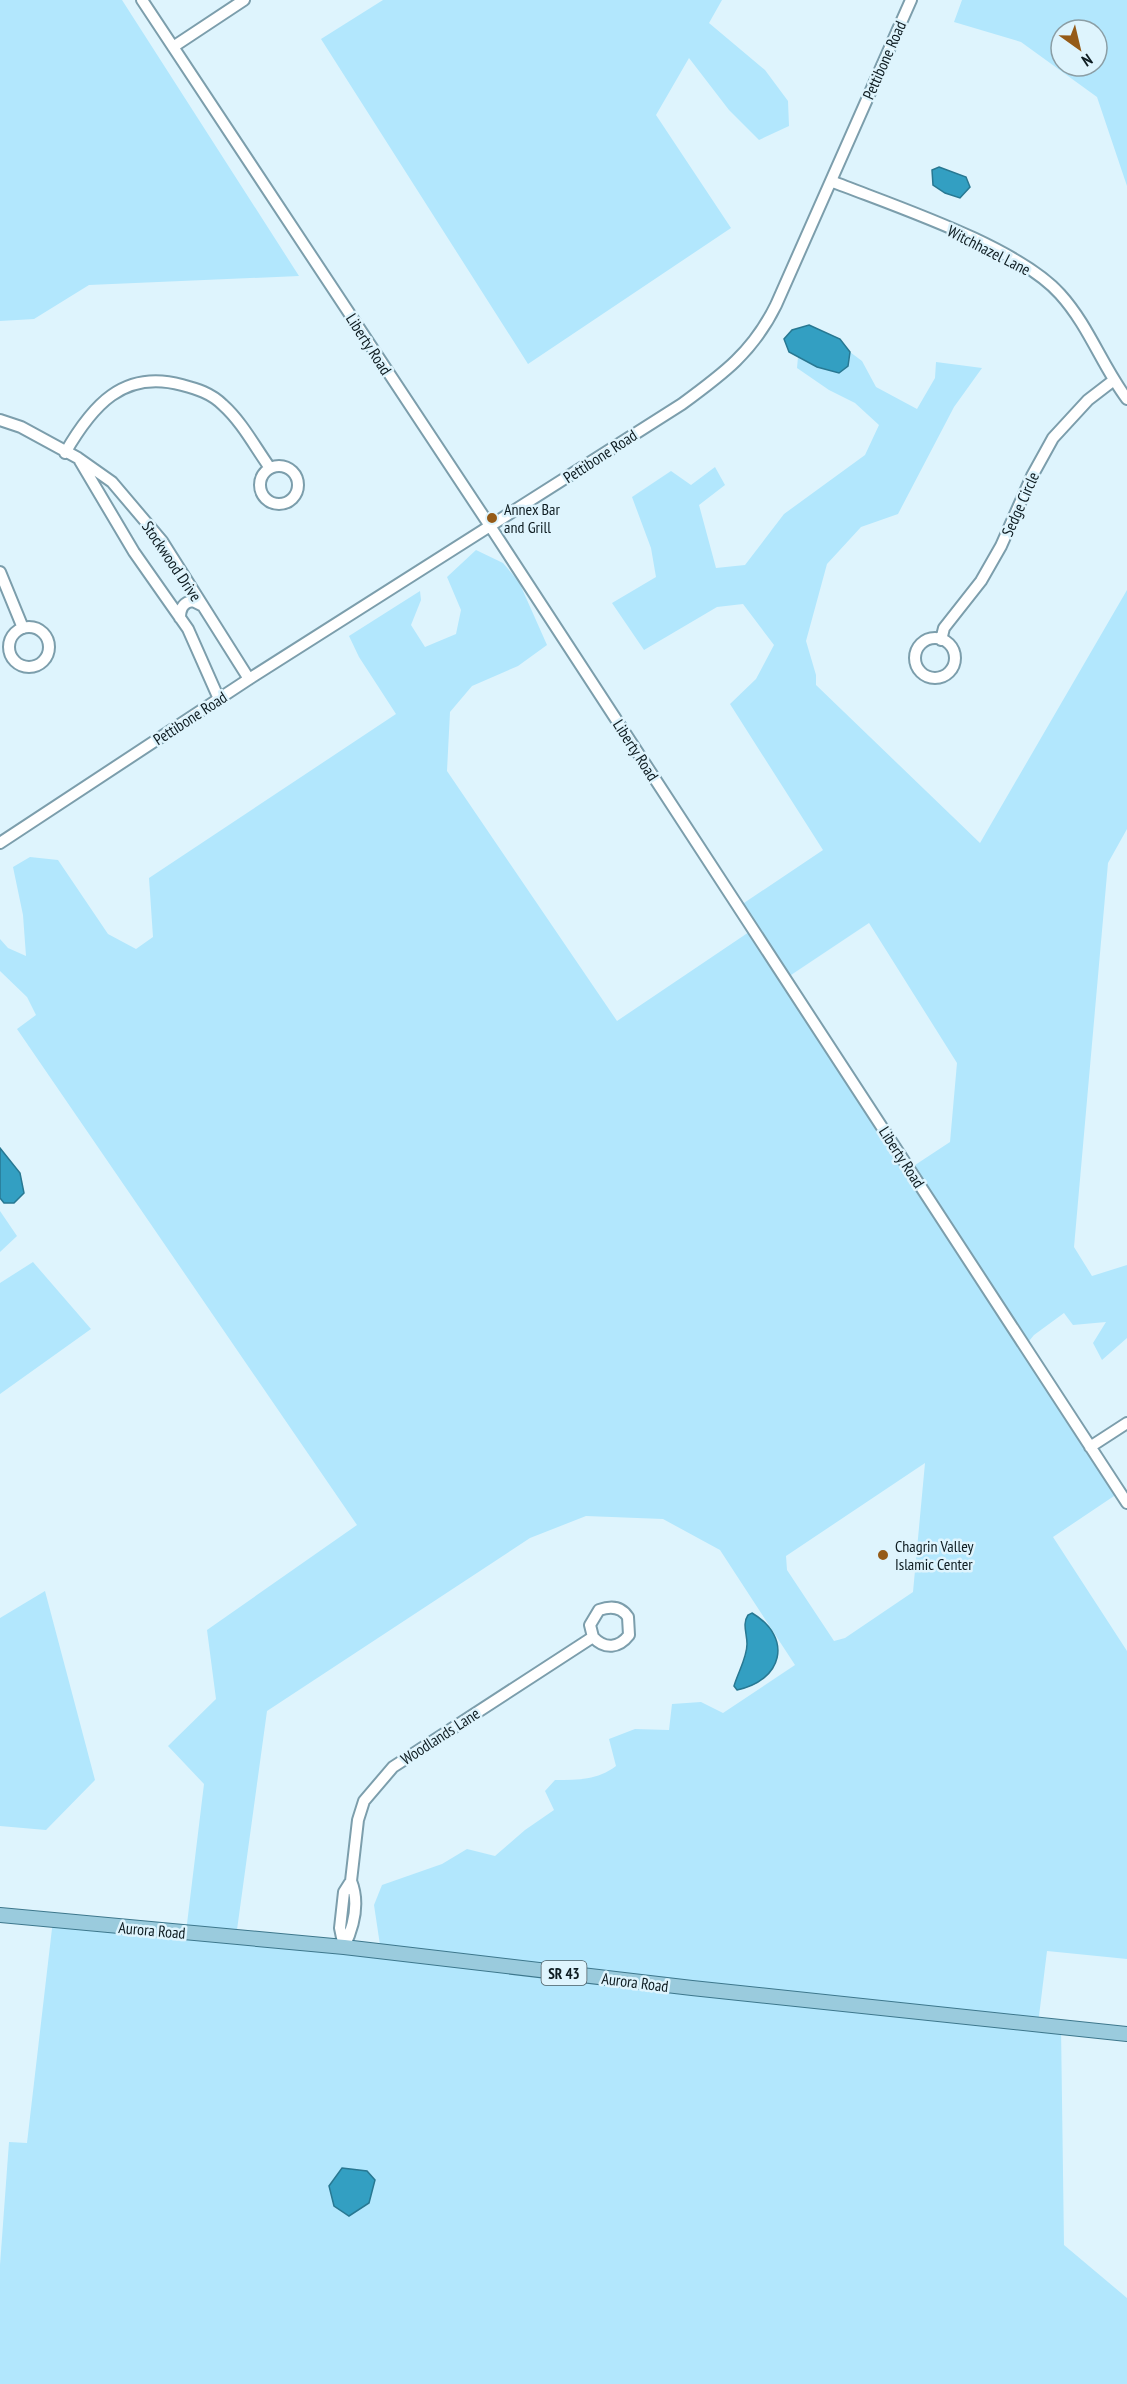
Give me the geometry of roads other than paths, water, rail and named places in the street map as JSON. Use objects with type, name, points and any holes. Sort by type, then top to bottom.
[{"type":"main road","name":"Aurora Road","points":[[0,1915],[344,1947],[692,1988],[1127,2034]]},
{"type":"street","name":"Liberty Road","points":[[142,0],[490,526],[1127,1503]]},
{"type":"street","points":[[173,47],[244,0]]},
{"type":"street","name":"Pettibone Road","points":[[0,843],[249,679],[682,404],[728,371],[759,336],[776,305],[911,0]]},
{"type":"street","name":"Witchhazel Lane","points":[[831,181],[945,227],[1026,265],[1059,293],[1083,322],[1114,380],[1127,399]]},
{"type":"street","points":[[65,453],[82,424],[105,398],[136,383],[162,380],[203,391],[222,403],[270,468]]},
{"type":"street","name":"Sedge Circle","points":[[941,640],[944,628],[981,581],[1001,546],[1036,468],[1053,438],[1088,400],[1114,380]]},
{"type":"street","name":"Stockwood Drive","points":[[0,420],[21,427],[65,453],[78,458],[112,482],[155,532],[249,679]]},
{"type":"street","name":"Stockwood Drive","points":[[78,458],[134,552],[180,618],[219,699]]},
{"type":"street","points":[[0,572],[23,628]]},
{"type":"street","points":[[180,618],[182,606],[186,603],[193,601],[201,605]]},
{"type":"street","points":[[1090,1447],[1127,1424]]},
{"type":"street","name":"Woodlands Lane","points":[[344,1947],[340,1928],[344,1892],[351,1881],[358,1820],[364,1801],[389,1772],[593,1637]]},
{"type":"place","name":"Annex Bar and Grill","points":[[492,518]]},
{"type":"place","name":"Chagrin Valley Islamic Center","points":[[883,1555]]}]
